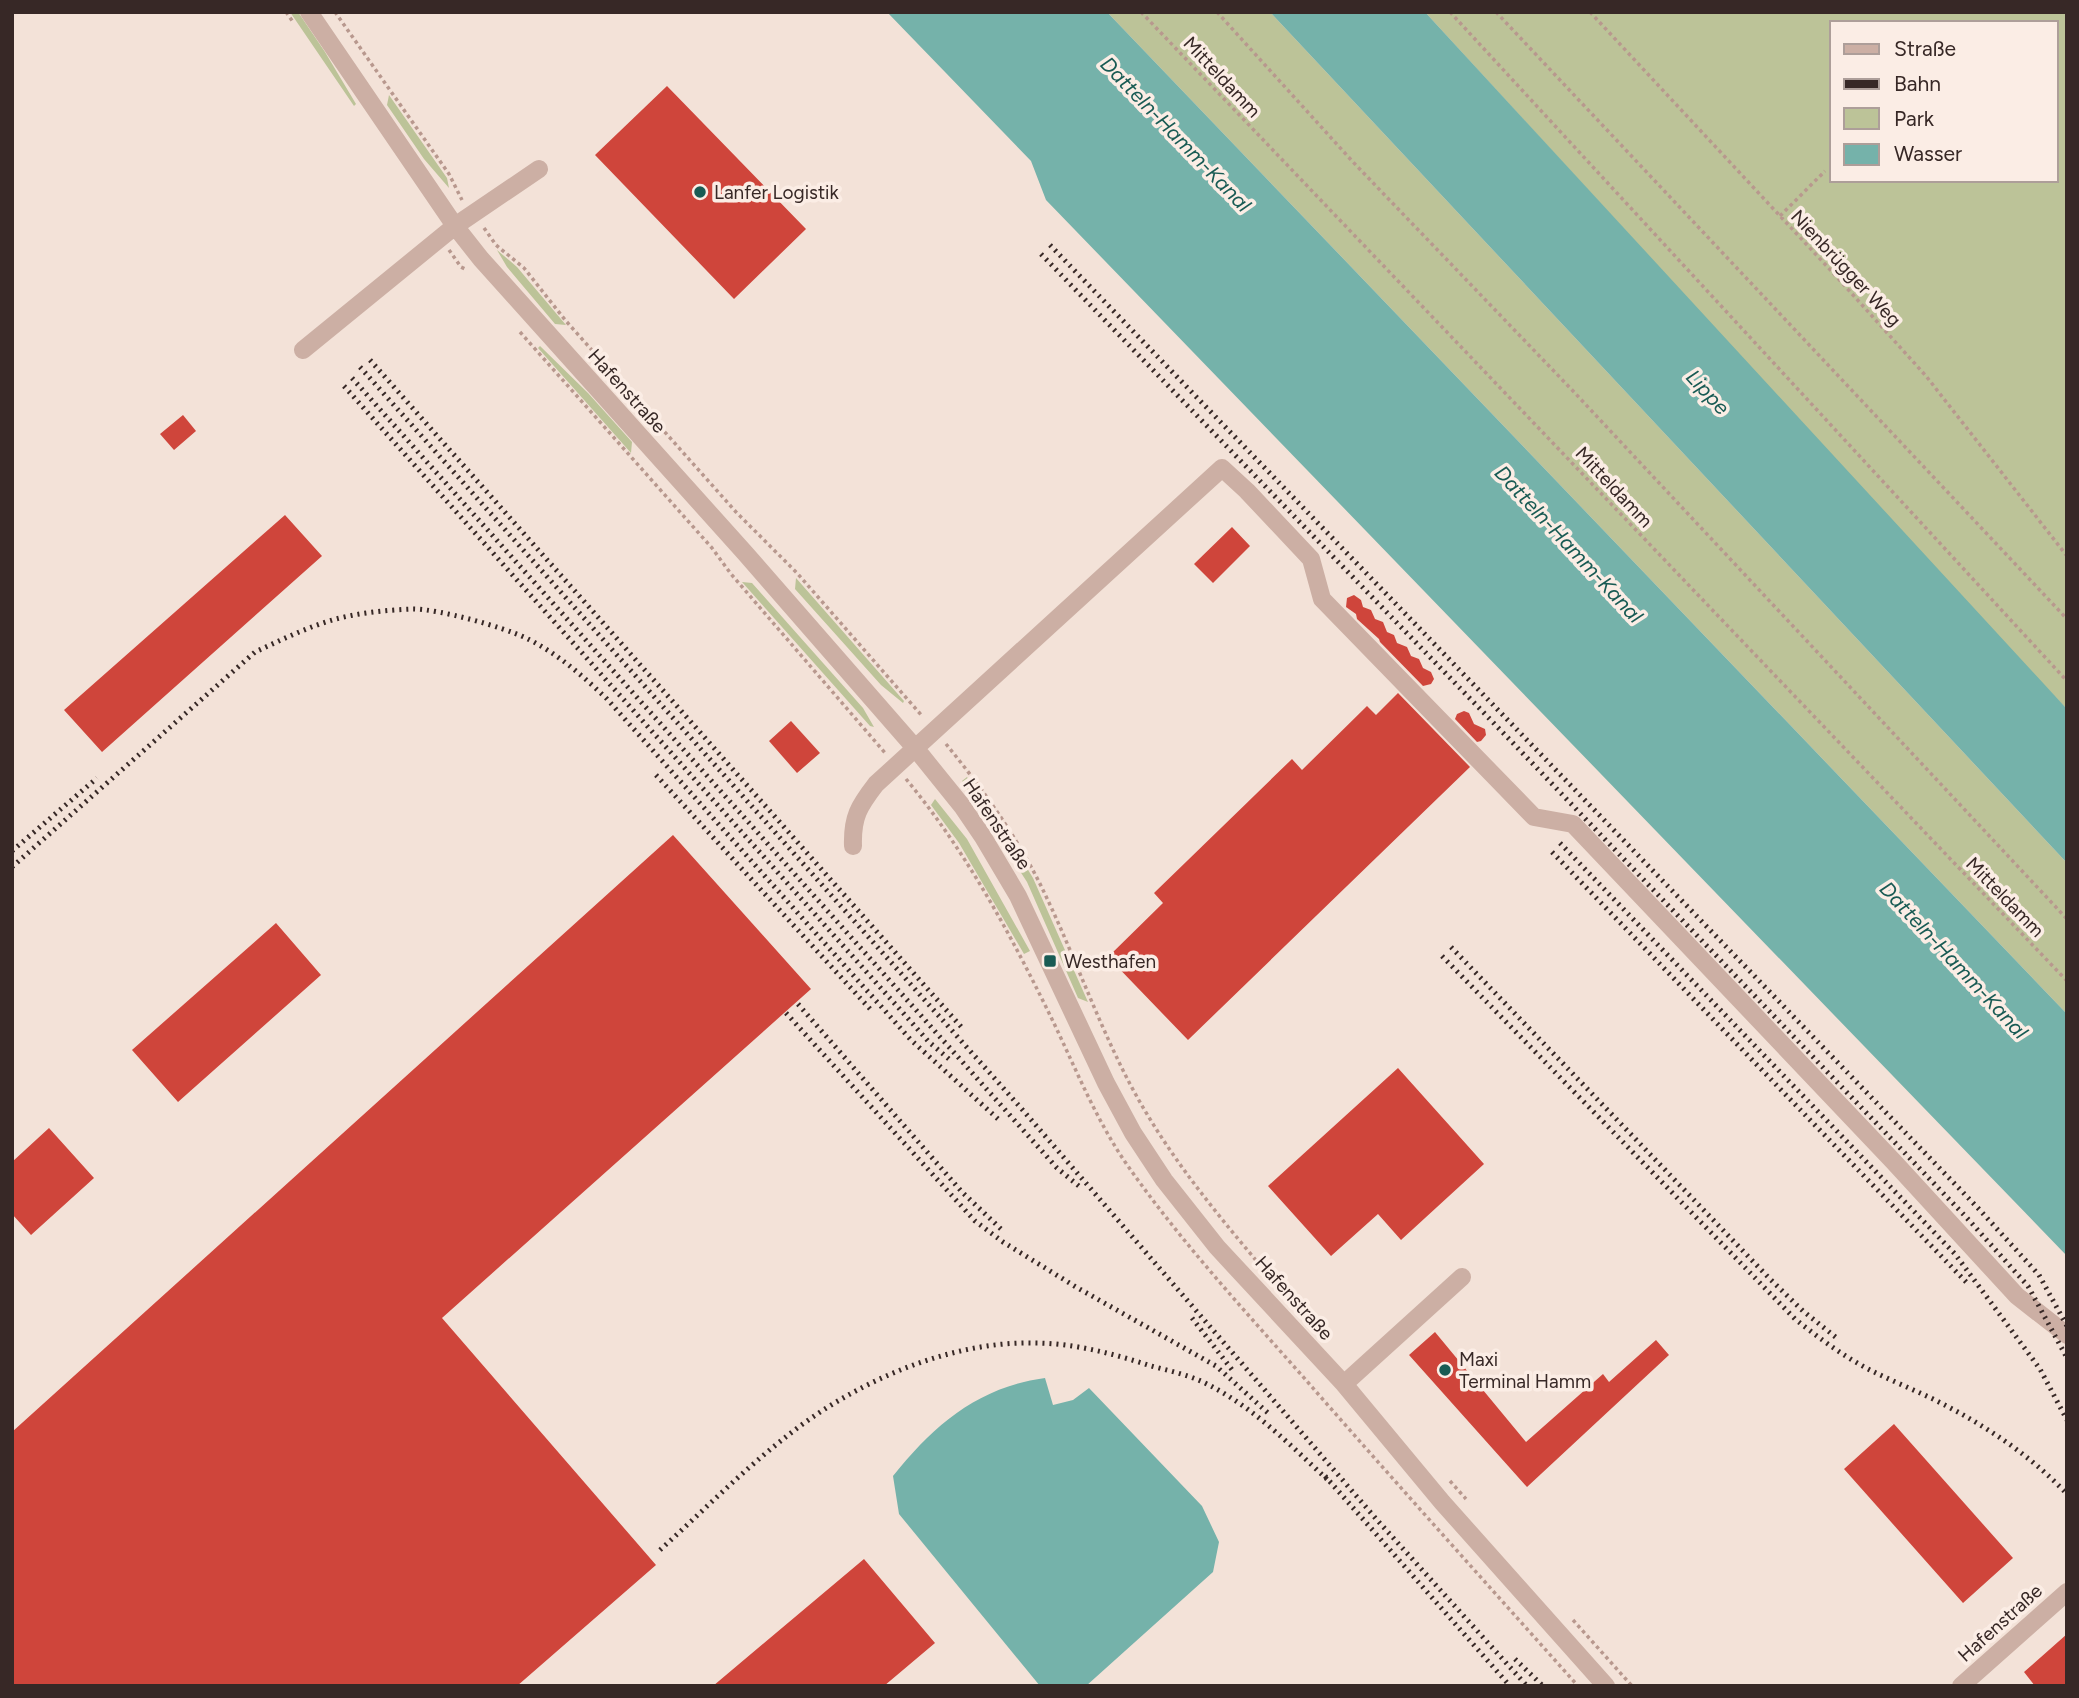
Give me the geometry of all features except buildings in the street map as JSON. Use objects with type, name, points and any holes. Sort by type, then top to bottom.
[{"type":"street","name":"Hafenstraße","points":[[309,12],[455,226],[916,749],[962,806],[1003,868],[1050,961],[1106,1083],[1133,1133],[1164,1180],[1210,1238],[1344,1384],[1442,1502],[1606,1686]]},
{"type":"street","points":[[303,349],[455,226],[539,169]]},
{"type":"street","points":[[853,846],[852,829],[856,813],[876,784],[1222,468],[1311,559],[1322,599],[1331,609],[1534,817],[1573,824],[1894,1161],[2017,1296],[2067,1335]]},
{"type":"street","points":[[1344,1384],[1462,1277]]},
{"type":"street","name":"Hafenstraße","points":[[1961,1686],[2067,1592]]},
{"type":"path","points":[[286,12],[294,24]]},
{"type":"path","name":"Mitteldamm","points":[[1141,12],[2067,981]]},
{"type":"path","points":[[1217,12],[1353,162],[1594,412],[2067,919]]},
{"type":"path","points":[[1450,12],[2067,681]]},
{"type":"path","points":[[1496,12],[2067,619]]},
{"type":"path","name":"Nienbrügger Weg","points":[[1590,12],[1926,376],[2067,556]]},
{"type":"path","points":[[1780,216],[1825,171]]},
{"type":"path","points":[[441,238],[461,267],[469,272]]},
{"type":"path","points":[[517,328],[705,539],[731,574],[948,831],[1012,940],[1102,1120],[1128,1166],[1166,1219],[1578,1686]]},
{"type":"green space","points":[[290,12],[298,12],[356,104],[354,106]]},
{"type":"green space","points":[[1107,12],[1270,12],[2067,863],[2067,1014]]},
{"type":"green space","points":[[1425,12],[2067,12],[2067,709],[2010,650]]},
{"type":"green space","points":[[389,95],[447,178],[449,188],[424,159],[387,105]]},
{"type":"green space","points":[[497,250],[517,267],[566,325],[555,324],[507,267]]},
{"type":"green space","points":[[540,346],[588,393],[632,442],[631,453],[538,348]]},
{"type":"green space","points":[[796,578],[903,703],[881,685],[795,589]]},
{"type":"green space","points":[[742,582],[752,583],[863,708],[874,727],[870,726]]},
{"type":"green space","points":[[967,777],[1033,878],[1088,1002],[1078,998],[1027,882],[962,781]]},
{"type":"green space","points":[[935,799],[967,839],[1030,951],[1024,954],[959,843],[931,805]]},
{"type":"water","name":"Datteln-Hamm-Kanal","points":[[887,12],[1107,12],[2067,1014],[2067,1256],[1046,200],[1031,161]]},
{"type":"water","name":"Lippe","points":[[1270,12],[1425,12],[2067,709],[2067,863]]},
{"type":"water","points":[[1045,1378],[1053,1405],[1073,1400],[1089,1388],[1202,1506],[1219,1542],[1213,1572],[1086,1686],[1040,1686],[899,1514],[893,1476],[925,1440],[959,1411],[999,1390]]},
{"type":"railway","points":[[1050,245],[1977,1207],[2039,1275],[2067,1326]]},
{"type":"railway","points":[[1041,254],[1967,1218],[2028,1286],[2067,1358]]},
{"type":"railway","points":[[370,360],[964,1030]]},
{"type":"railway","points":[[360,367],[1021,1108],[1378,1521],[1527,1686]]},
{"type":"railway","points":[[352,378],[1057,1168],[1080,1187]]},
{"type":"railway","points":[[344,386],[929,1042],[949,1059]]},
{"type":"railway","points":[[12,867],[255,652],[319,624],[360,614],[413,609],[471,619],[537,644],[569,666],[607,699],[911,1040],[998,1119]]},
{"type":"railway","points":[[656,775],[871,1010]]},
{"type":"railway","points":[[12,851],[97,778]]},
{"type":"railway","points":[[1560,843],[1955,1254],[2040,1369],[2067,1420]]},
{"type":"railway","points":[[1552,852],[1969,1285]]},
{"type":"railway","points":[[1451,947],[1769,1278],[1803,1311],[1838,1339]]},
{"type":"railway","points":[[1442,956],[1795,1319],[1860,1365],[1933,1399],[1987,1429],[2037,1465],[2067,1494]]},
{"type":"railway","points":[[798,1004],[962,1192],[1001,1229]]},
{"type":"railway","points":[[786,1013],[975,1221],[1003,1242],[1076,1287],[1216,1366],[1268,1413]]},
{"type":"railway","points":[[1192,1318],[1233,1371]]},
{"type":"railway","points":[[660,1550],[766,1453],[837,1401],[900,1370],[933,1358],[1001,1344],[1048,1343],[1077,1347],[1120,1356],[1196,1379],[1255,1415],[1331,1483]]},
{"type":"railway","points":[[1325,1476],[1510,1686]]},
{"type":"railway","points":[[1515,1659],[1543,1686]]},
{"type":"place","name":"Lanfer Logistik","points":[[700,192]]},
{"type":"place","name":"Westhafen","points":[[1050,961]]},
{"type":"place","name":"Maxi Terminal Hamm","points":[[1445,1370]]}]
